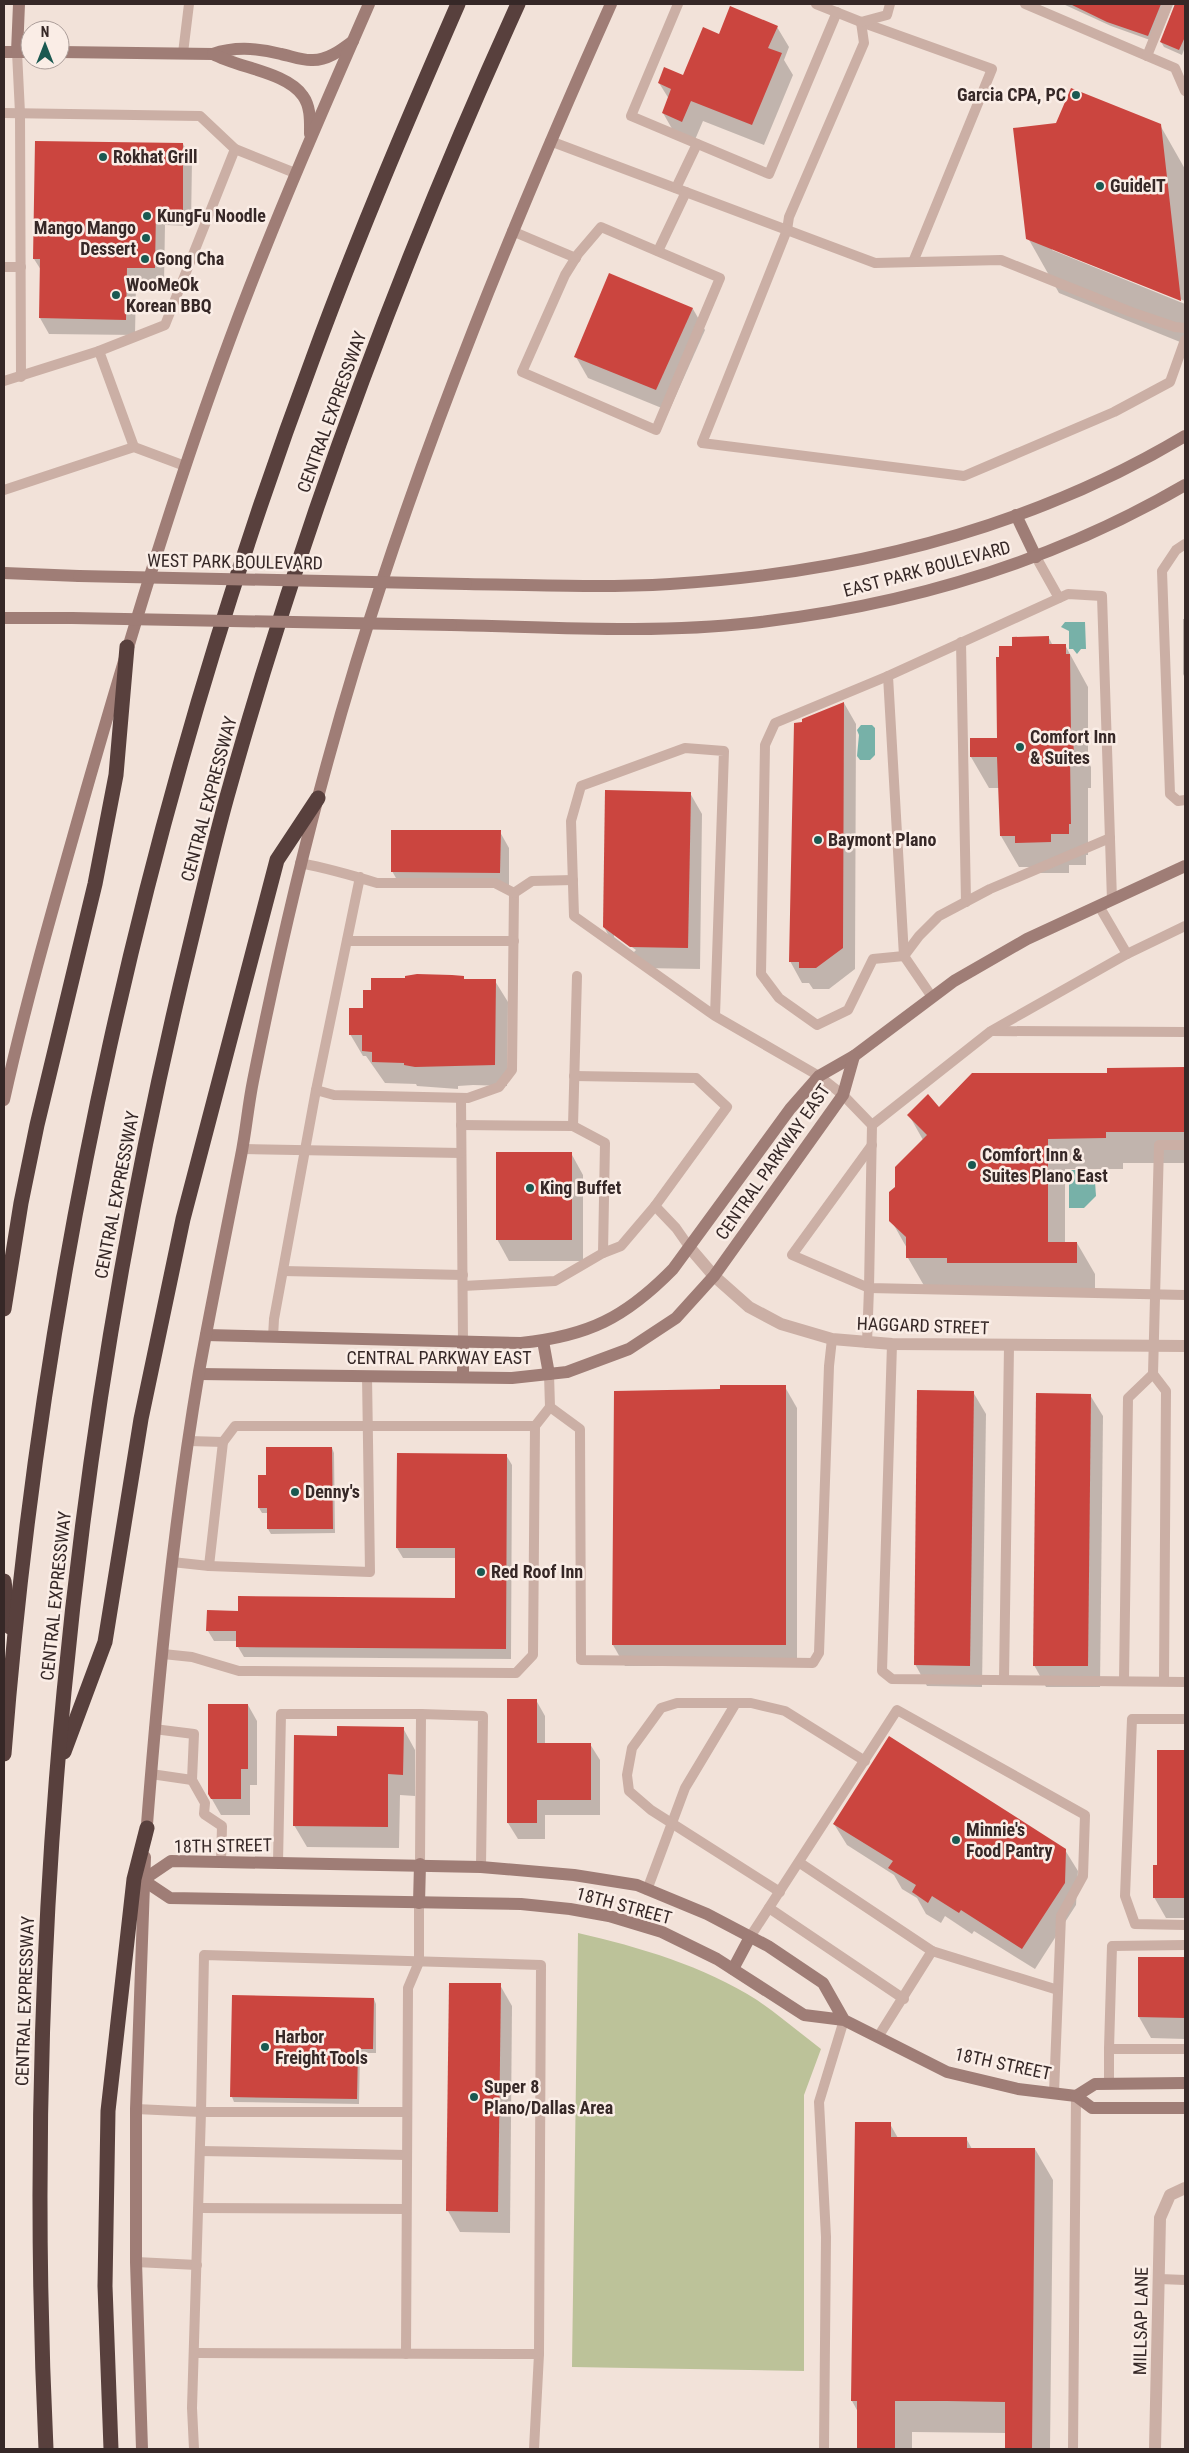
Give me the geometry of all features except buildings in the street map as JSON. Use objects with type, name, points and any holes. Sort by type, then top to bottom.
[{"type":"highway","name":"CENTRAL EXPRESSWAY","points":[[4,1754],[13,1651],[40,1433],[67,1268],[105,1070],[159,844],[216,643],[305,380],[384,174],[458,4]]},
{"type":"highway","name":"CENTRAL EXPRESSWAY","points":[[46,2449],[39,2286],[39,2166],[46,1923],[56,1772],[80,1540],[115,1305],[132,1210],[174,1008],[229,787],[301,553],[388,310],[444,172],[518,4]]},
{"type":"highway","points":[[4,1310],[21,1203],[37,1125],[95,884],[116,775],[127,647]]},
{"type":"highway","points":[[56,1772],[104,1642],[142,1419],[184,1219],[277,860],[318,798]]},
{"type":"highway","points":[[4,1582],[13,1651]]},
{"type":"highway","points":[[111,2449],[104,2286],[108,2111],[134,1879],[147,1828]]},
{"type":"main road","points":[[18,4],[20,20]]},
{"type":"main road","points":[[4,1100],[46,931],[127,647],[185,466],[239,317],[295,173],[369,4]]},
{"type":"main road","points":[[142,2449],[136,2262],[136,2109],[143,1880],[154,1729],[172,1562],[188,1440],[252,1086],[300,863],[357,660],[398,536],[512,231],[611,4]]},
{"type":"main road","points":[[70,52],[213,54],[228,48],[261,49],[311,60],[324,58],[353,41]]},
{"type":"main road","points":[[4,52],[20,52]]},
{"type":"main road","points":[[213,54],[225,61],[281,80],[303,96],[310,115],[310,138]]},
{"type":"main road","name":"EAST PARK BOULEVARD","points":[[466,584],[669,584],[757,577],[834,566],[914,548],[1016,515],[1086,488],[1185,436]]},
{"type":"main road","name":"EAST PARK BOULEVARD","points":[[4,618],[666,628],[751,623],[834,611],[920,593],[1036,557],[1088,537],[1140,512],[1185,485]]},
{"type":"main road","points":[[1016,515],[1036,557]]},
{"type":"main road","name":"WEST PARK BOULEVARD","points":[[4,573],[466,584]]},
{"type":"main road","name":"CENTRAL PARKWAY EAST","points":[[206,1335],[521,1343],[543,1341],[578,1333],[607,1322],[651,1291],[690,1248],[790,1109],[819,1076],[854,1056],[954,981],[1027,938],[1185,866]]},
{"type":"main road","points":[[4,1060],[16,1047]]},
{"type":"main road","name":"CENTRAL PARKWAY EAST","points":[[199,1374],[512,1378],[567,1372],[629,1349],[676,1318],[714,1276],[843,1095],[854,1056]]},
{"type":"main road","points":[[543,1341],[549,1374]]},
{"type":"main road","points":[[462,1377],[463,1342]]},
{"type":"main road","name":"18TH STREET","points":[[844,2020],[823,1983],[750,1937],[707,1914],[637,1885],[574,1875],[420,1864],[171,1862],[143,1880],[170,1898],[521,1904],[570,1909],[608,1916],[662,1932],[717,1959],[804,2015],[844,2020],[947,2072],[1018,2089],[1076,2096],[1092,2108],[1185,2108]]},
{"type":"main road","points":[[419,1903],[420,1864]]},
{"type":"main road","points":[[733,1969],[750,1937]]},
{"type":"main road","points":[[1076,2096],[1095,2084],[1185,2084]]},
{"type":"street","name":"HAGGARD STREET","points":[[690,1248],[714,1276],[749,1307],[781,1324],[832,1339],[867,1344],[1185,1346]]},
{"type":"street","name":"MILLSAP LANE","points":[[1155,2449],[1160,2218],[1170,2195],[1185,2188]]},
{"type":"lane","points":[[183,54],[189,4]]},
{"type":"lane","points":[[678,4],[631,116],[769,174],[837,12]]},
{"type":"lane","points":[[816,4],[860,22],[992,69],[913,262]]},
{"type":"lane","points":[[860,22],[887,15],[890,4]]},
{"type":"lane","points":[[1025,4],[1175,68],[1185,86]]},
{"type":"lane","points":[[1147,56],[1168,4]]},
{"type":"lane","points":[[860,22],[864,43],[789,217],[787,230],[702,443],[964,476],[1114,412],[1170,382],[1185,340]]},
{"type":"lane","points":[[21,377],[20,113],[23,70]]},
{"type":"lane","points":[[4,113],[200,116],[235,150],[295,173]]},
{"type":"lane","points":[[550,141],[875,263],[1001,260],[1131,312],[1175,327],[1185,328]]},
{"type":"lane","points":[[676,188],[697,144]]},
{"type":"lane","points":[[4,381],[99,351],[165,325],[235,150]]},
{"type":"lane","points":[[658,251],[686,192]]},
{"type":"lane","points":[[601,227],[658,251],[720,278],[656,430],[522,372],[565,275],[601,227]]},
{"type":"lane","points":[[512,231],[576,258]]},
{"type":"lane","points":[[4,267],[20,267]]},
{"type":"lane","points":[[99,351],[134,447]]},
{"type":"lane","points":[[4,490],[134,447],[185,466]]},
{"type":"lane","points":[[1185,544],[1176,550],[1162,572],[1170,794],[1178,801],[1185,800]]},
{"type":"lane","points":[[1036,557],[1059,598]]},
{"type":"lane","points":[[1110,838],[990,889],[940,916],[919,936],[904,956],[873,959],[848,1010],[817,1025],[779,998],[761,974],[765,745],[775,723],[888,676],[1068,594],[1102,596],[1110,838],[1112,900]]},
{"type":"lane","points":[[962,642],[966,902]]},
{"type":"lane","points":[[888,676],[904,956],[932,997]]},
{"type":"lane","points":[[715,1016],[724,752],[685,748],[581,786],[571,821],[574,916],[715,1016],[819,1076],[843,1095],[872,1125],[867,1344]]},
{"type":"lane","points":[[300,863],[360,877],[377,883],[495,883],[514,893]]},
{"type":"lane","points":[[273,1337],[274,1319],[316,1090],[360,877]]},
{"type":"lane","points":[[514,893],[532,881],[573,880]]},
{"type":"lane","points":[[316,1090],[334,1095],[468,1098],[499,1087],[512,1070],[514,893]]},
{"type":"lane","points":[[1099,906],[1127,954]]},
{"type":"lane","points":[[872,1125],[991,1031],[1127,954],[1185,926]]},
{"type":"lane","points":[[347,941],[514,941]]},
{"type":"lane","points":[[573,1126],[577,976]]},
{"type":"lane","points":[[991,1031],[1185,1032]]},
{"type":"lane","points":[[283,1270],[462,1281],[555,1281],[603,1253],[621,1246],[655,1206],[727,1107],[696,1078],[574,1076]]},
{"type":"lane","points":[[460,1098],[463,1342]]},
{"type":"lane","points":[[461,1125],[573,1126],[605,1143],[603,1253]]},
{"type":"lane","points":[[872,1145],[792,1255],[869,1288],[1185,1295]]},
{"type":"lane","points":[[1164,1681],[1166,1391],[1153,1374],[1159,1145],[1185,1145]]},
{"type":"lane","points":[[242,1149],[461,1153]]},
{"type":"lane","points":[[655,1206],[676,1228],[690,1248]]},
{"type":"lane","points":[[550,1407],[580,1429],[581,1660],[814,1663],[819,1653],[829,1366],[832,1339]]},
{"type":"lane","points":[[892,1344],[882,1671],[892,1679],[1185,1682]]},
{"type":"lane","points":[[1004,1680],[1008,1346]]},
{"type":"lane","points":[[163,1654],[192,1657],[239,1671],[516,1673],[533,1655],[535,1426],[550,1407],[549,1374]]},
{"type":"lane","points":[[1124,1681],[1128,1398],[1153,1374]]},
{"type":"lane","points":[[172,1562],[209,1566],[370,1572],[367,1376]]},
{"type":"lane","points":[[209,1566],[223,1442],[235,1426],[369,1424],[535,1426]]},
{"type":"lane","points":[[188,1440],[223,1442]]},
{"type":"lane","points":[[780,1892],[671,1823],[629,1791],[627,1775],[632,1748],[661,1708],[677,1703],[751,1703],[785,1711],[865,1761]]},
{"type":"lane","points":[[647,1890],[671,1823],[686,1788],[736,1703]]},
{"type":"lane","points":[[750,1937],[898,1710],[1085,1815],[1083,1876],[1061,1916],[1054,2093]]},
{"type":"lane","points":[[278,1863],[281,1714],[421,1714],[482,1716],[481,1867]]},
{"type":"lane","points":[[420,1864],[421,1714]]},
{"type":"lane","points":[[1185,1719],[1132,1719],[1125,1896],[1134,1924],[1185,1925]]},
{"type":"lane","points":[[154,1729],[194,1734],[192,1780],[205,1803],[204,1814],[222,1826],[221,1862]]},
{"type":"lane","points":[[151,1774],[192,1780]]},
{"type":"lane","points":[[800,1863],[932,1951],[1058,1990]]},
{"type":"lane","points":[[406,2354],[408,1988],[418,1962],[419,1903]]},
{"type":"lane","points":[[769,1908],[904,1999]]},
{"type":"lane","points":[[1109,2084],[1112,1946],[1185,1945]]},
{"type":"lane","points":[[878,2037],[904,1999],[932,1951]]},
{"type":"lane","points":[[194,2449],[192,2408],[199,2208],[204,1956],[541,1965],[539,2354],[534,2449]]},
{"type":"lane","points":[[824,2449],[826,2237],[819,2102],[844,2020]]},
{"type":"lane","points":[[1109,2048],[1185,2048]]},
{"type":"lane","points":[[1074,2449],[1076,2096]]},
{"type":"lane","points":[[136,2109],[201,2112],[407,2112]]},
{"type":"lane","points":[[200,2151],[407,2155]]},
{"type":"lane","points":[[199,2208],[406,2209]]},
{"type":"lane","points":[[136,2262],[197,2265]]},
{"type":"lane","points":[[1160,2279],[1185,2280]]},
{"type":"lane","points":[[195,2353],[539,2354]]},
{"type":"green space","points":[[578,1933],[647,1951],[715,1977],[757,2000],[821,2049],[804,2095],[804,2371],[572,2367]]},
{"type":"water","points":[[1065,622],[1085,622],[1086,649],[1081,649],[1077,654],[1073,649],[1069,649],[1069,631],[1061,627]]},
{"type":"water","points":[[861,725],[872,725],[875,728],[875,755],[870,760],[860,760],[857,756],[859,735],[857,730]]},
{"type":"water","points":[[1069,1170],[1085,1170],[1095,1182],[1096,1196],[1084,1208],[1069,1208]]},
{"type":"place","name":"Garcia CPA, PC","points":[[1076,95]]},
{"type":"place","name":"Rokhat Grill","points":[[103,157]]},
{"type":"place","name":"GuideIT","points":[[1100,186]]},
{"type":"place","name":"KungFu Noodle","points":[[147,216]]},
{"type":"place","name":"Mango Mango Dessert","points":[[146,238]]},
{"type":"place","name":"Gong Cha","points":[[145,259]]},
{"type":"place","name":"WooMeOk Korean BBQ","points":[[116,295]]},
{"type":"place","name":"Comfort Inn & Suites","points":[[1020,747]]},
{"type":"place","name":"Baymont Plano","points":[[818,840]]},
{"type":"place","name":"Comfort Inn & Suites Plano East","points":[[972,1165]]},
{"type":"place","name":"King Buffet","points":[[530,1188]]},
{"type":"place","name":"Denny's","points":[[295,1492]]},
{"type":"place","name":"Red Roof Inn","points":[[481,1572]]},
{"type":"place","name":"Minnie's Food Pantry","points":[[956,1840]]},
{"type":"place","name":"Harbor Freight Tools","points":[[265,2047]]},
{"type":"place","name":"Super 8 Plano/Dallas Area","points":[[474,2097]]}]
